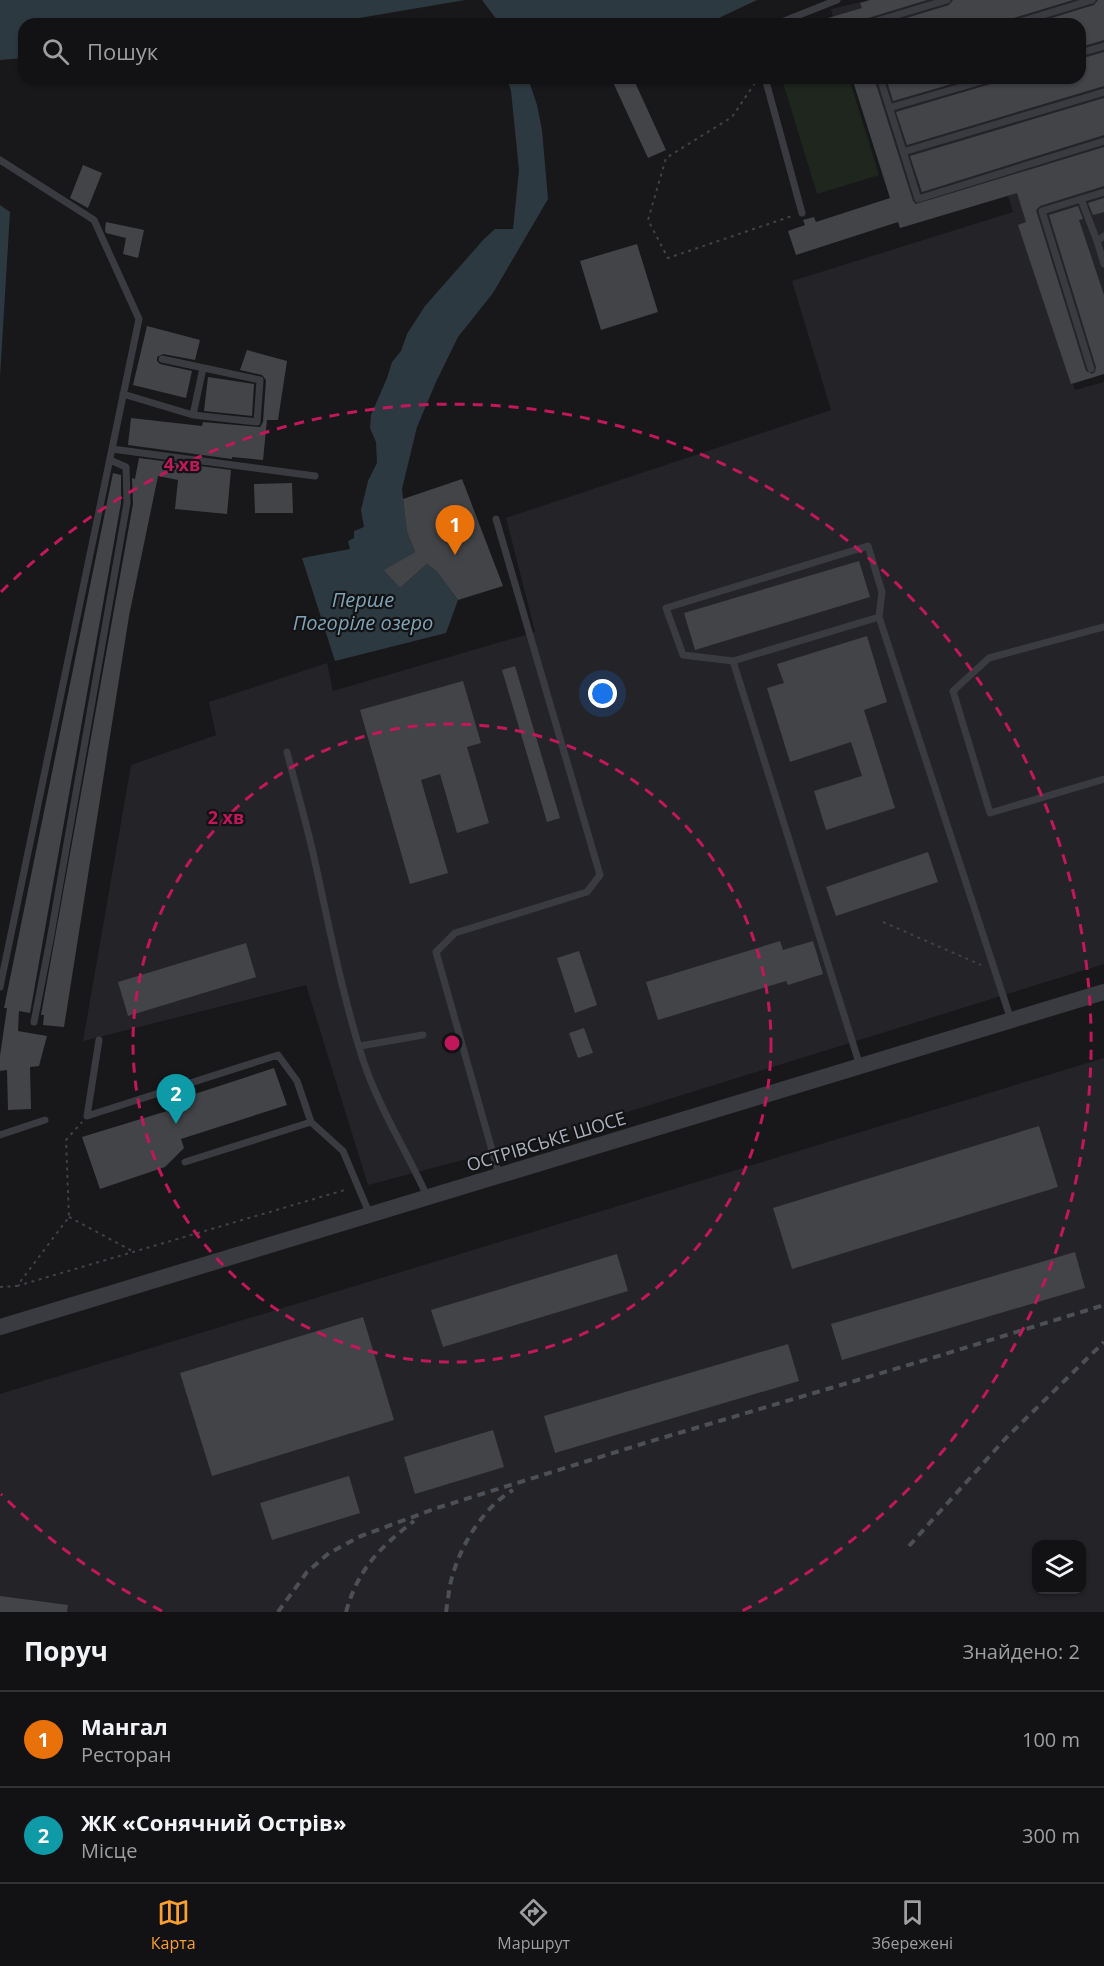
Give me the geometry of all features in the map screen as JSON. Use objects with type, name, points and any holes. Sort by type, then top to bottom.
[{"type":"street","name":"ОСТРІВСЬКЕ ШОСЕ","points":[[0,1327],[1104,992]]},
{"type":"lane","points":[[792,18],[837,0]]},
{"type":"lane","points":[[887,18],[947,0]]},
{"type":"lane","points":[[1033,18],[1092,0]]},
{"type":"lane","points":[[1086,51],[1104,46]]},
{"type":"lane","points":[[767,84],[802,213]]},
{"type":"lane","points":[[882,84],[918,199],[1104,141]]},
{"type":"lane","points":[[889,108],[971,84]]},
{"type":"lane","points":[[903,152],[1104,92]]},
{"type":"lane","points":[[0,160],[94,220],[139,319],[0,987]]},
{"type":"lane","points":[[1091,369],[1042,212],[1104,192]]},
{"type":"lane","points":[[1081,199],[1104,264]]},
{"type":"lane","points":[[1097,241],[1104,236]]},
{"type":"lane","points":[[123,394],[193,415],[257,422],[260,380],[162,359]]},
{"type":"lane","points":[[193,415],[204,368]]},
{"type":"lane","points":[[112,449],[315,476]]},
{"type":"lane","points":[[34,1023],[127,503],[126,467],[110,460]]},
{"type":"lane","points":[[496,519],[600,875],[587,892],[455,933],[436,952],[499,1175]]},
{"type":"lane","points":[[879,617],[733,661],[683,655],[666,608],[868,546],[882,592],[879,617],[1011,1020]]},
{"type":"lane","points":[[1104,627],[989,658],[953,691],[990,813],[1104,779]]},
{"type":"lane","points":[[733,661],[860,1066]]},
{"type":"lane","points":[[287,752],[313,855],[335,958],[360,1046],[382,1111],[408,1155],[428,1197]]},
{"type":"lane","points":[[360,1046],[423,1035]]},
{"type":"lane","points":[[99,1040],[87,1116],[278,1055],[297,1081],[311,1122],[343,1151],[370,1215]]},
{"type":"lane","points":[[0,1135],[45,1120]]},
{"type":"lane","points":[[185,1162],[311,1122]]},
{"type":"path","points":[[755,84],[732,117],[666,158],[648,220],[668,258],[802,213]]},
{"type":"path","points":[[883,922],[995,971]]},
{"type":"path","points":[[16,1286],[69,1217],[66,1140],[87,1116]]},
{"type":"path","points":[[0,1287],[16,1286],[358,1186]]},
{"type":"path","points":[[69,1217],[135,1252]]},
{"type":"shaded area","points":[[870,0],[1104,0],[1104,374],[1073,384],[1075,390],[1104,382],[1104,964],[531,1142],[368,1185],[306,985],[83,1041],[131,765],[216,735],[209,702],[327,663],[333,691],[535,632],[506,518],[831,410],[792,281],[1013,212],[1008,196],[900,228],[854,84],[1086,84],[1086,18],[833,18],[831,9]]},
{"type":"shaded area","points":[[784,84],[851,84],[879,175],[817,194]]},
{"type":"shaded area","points":[[1104,1058],[1104,1612],[0,1612],[0,1394]]},
{"type":"water","points":[[0,0],[465,0],[359,18],[18,18],[18,58],[0,60]]},
{"type":"water","points":[[482,0],[757,0],[719,18],[496,18]]},
{"type":"water","name":"Перше Погоріле озеро","points":[[509,84],[530,84],[542,130],[548,199],[493,293],[458,337],[436,382],[417,427],[402,489],[407,532],[415,552],[385,570],[400,588],[427,564],[437,572],[458,600],[446,633],[335,661],[302,558],[350,549],[348,541],[354,538],[354,531],[364,527],[361,510],[368,481],[377,463],[376,442],[370,428],[371,415],[392,362],[401,351],[407,334],[425,306],[484,239],[495,229],[513,229],[519,170]]},
{"type":"water","points":[[0,205],[10,212],[0,377]]},
{"type":"building","points":[[870,0],[927,0],[868,18],[828,18],[862,8],[860,3]]},
{"type":"building","points":[[953,0],[1073,0],[1014,18],[907,18],[949,5]]},
{"type":"building","points":[[1098,0],[1104,0],[1104,40],[1086,45],[1086,18],[1052,18],[1094,5]]},
{"type":"building","points":[[1104,52],[1104,86],[907,145],[896,112],[991,84],[1086,84],[1086,57]]},
{"type":"building","points":[[614,84],[636,84],[666,150],[648,158]]},
{"type":"building","points":[[854,84],[876,84],[913,201],[916,204],[1104,147],[1104,186],[1040,206],[1036,210],[1086,371],[1092,374],[1096,367],[1049,215],[1078,206],[1083,219],[1079,220],[1104,295],[1104,374],[1071,384],[1018,225],[1026,222],[1017,193],[900,228],[898,222],[796,255],[788,231],[805,225],[803,220],[814,217],[816,222],[890,198]]},
{"type":"building","points":[[888,84],[951,84],[893,101]]},
{"type":"building","points":[[1104,98],[1104,135],[922,192],[910,156]]},
{"type":"building","points":[[83,165],[102,173],[88,208],[70,198]]},
{"type":"building","points":[[1104,198],[1104,212],[1093,215],[1088,203]]},
{"type":"building","points":[[106,222],[144,230],[138,258],[123,254],[126,238],[106,233]]},
{"type":"building","points":[[637,244],[658,312],[601,330],[580,261]]},
{"type":"building","points":[[147,326],[200,340],[195,360],[163,354],[157,357],[160,364],[192,371],[186,398],[133,385]]},
{"type":"building","points":[[247,350],[287,361],[278,420],[267,420],[263,460],[232,457],[232,459],[128,445],[131,418],[202,426],[203,422],[260,427],[263,422],[266,380],[262,375],[240,370]]},
{"type":"building","points":[[208,377],[254,384],[252,416],[204,411]]},
{"type":"building","points":[[139,458],[231,470],[227,514],[175,509],[178,480],[158,476],[129,616],[64,1027],[43,1025],[44,1015],[41,1015],[133,504],[132,478],[135,479]]},
{"type":"building","points":[[113,473],[121,475],[121,503],[30,1013],[19,1011],[18,1031],[47,1036],[39,1066],[30,1067],[31,1109],[8,1110],[7,1070],[0,1071],[7,1008],[4,1008]]},
{"type":"building","points":[[462,479],[503,586],[458,600],[437,572],[427,564],[400,588],[384,570],[415,552],[407,532],[403,499]]},
{"type":"building","points":[[292,483],[293,513],[255,513],[254,484]]},
{"type":"building","points":[[859,561],[870,597],[695,650],[684,613]]},
{"type":"building","points":[[867,636],[887,702],[864,710],[895,808],[826,830],[814,791],[862,776],[851,742],[790,762],[767,688],[784,683],[777,664]]},
{"type":"building","points":[[515,666],[560,818],[547,822],[502,670]]},
{"type":"building","points":[[463,681],[481,743],[467,747],[489,823],[457,833],[440,774],[421,780],[448,873],[410,884],[360,710]]},
{"type":"building","points":[[928,852],[938,882],[836,916],[826,887]]},
{"type":"building","points":[[780,941],[783,950],[813,941],[823,974],[788,985],[786,981],[658,1020],[646,982]]},
{"type":"building","points":[[246,943],[256,977],[128,1016],[118,982]]},
{"type":"building","points":[[579,951],[597,1005],[575,1013],[557,958]]},
{"type":"building","points":[[584,1028],[593,1053],[578,1058],[569,1033]]},
{"type":"building","points":[[274,1068],[287,1105],[181,1139],[184,1148],[165,1167],[100,1189],[82,1137],[167,1111],[164,1104]]},
{"type":"building","points":[[1039,1126],[1058,1187],[792,1269],[773,1208]]},
{"type":"building","points":[[1075,1252],[1085,1288],[842,1360],[831,1324]]},
{"type":"building","points":[[617,1254],[628,1291],[443,1347],[431,1310]]},
{"type":"building","points":[[363,1317],[394,1420],[212,1476],[180,1373]]},
{"type":"building","points":[[788,1344],[799,1381],[555,1453],[544,1416]]},
{"type":"building","points":[[493,1430],[504,1467],[415,1494],[404,1457]]},
{"type":"building","points":[[349,1476],[360,1513],[272,1540],[260,1503]]},
{"type":"building","points":[[0,1596],[68,1605],[67,1612],[0,1612]]},
{"type":"railway","points":[[278,1612],[307,1572],[329,1553],[361,1536],[437,1508],[645,1443],[1104,1305]]},
{"type":"railway","points":[[909,1546],[1005,1439],[1104,1342]]},
{"type":"railway","points":[[446,1612],[453,1574],[468,1538],[493,1506],[513,1490]]},
{"type":"railway","points":[[346,1612],[357,1583],[372,1560],[414,1521]]},
{"type":"place","name":"Мангал","points":[[455,555]]},
{"type":"place","name":"ЖК «Сонячний Острів»","points":[[176,1124]]}]
